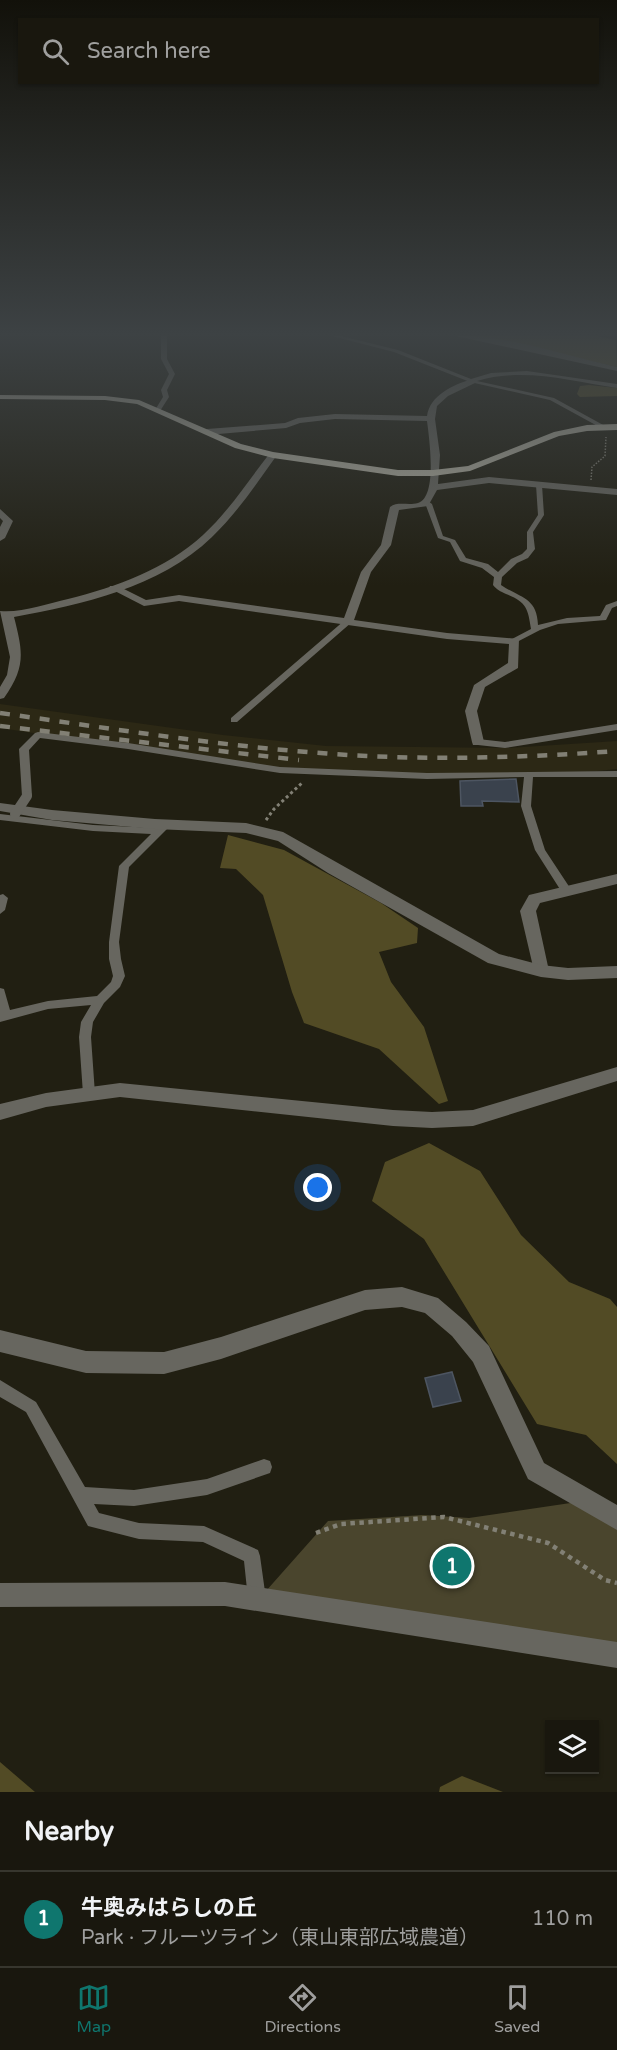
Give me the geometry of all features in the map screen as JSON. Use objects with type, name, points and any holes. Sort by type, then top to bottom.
[{"type":"main road","points":[[177,419],[238,446],[273,455],[372,471],[433,473],[470,468],[496,460],[557,434],[617,427]]},
{"type":"street","points":[[207,432],[286,424],[295,420],[311,419]]},
{"type":"street","points":[[348,622],[366,572],[386,544],[395,507],[428,503],[433,488],[436,455],[431,419],[389,419]]},
{"type":"street","points":[[0,695],[9,684],[16,668],[17,655],[4,615],[58,605],[114,588],[164,568],[197,546],[222,519],[273,455]]},
{"type":"street","points":[[433,488],[489,480],[617,492]]},
{"type":"street","points":[[0,512],[8,521],[0,538]]},
{"type":"street","points":[[114,588],[144,603],[179,598],[447,636],[515,641],[514,665],[480,686],[471,711],[478,742]]},
{"type":"street","points":[[0,807],[162,828],[246,828],[282,837],[333,869],[494,959],[541,971],[568,974],[617,972]]},
{"type":"street","points":[[541,971],[528,911],[534,899],[617,879]]},
{"type":"street","points":[[0,1112],[46,1100],[120,1090],[393,1118],[432,1120],[473,1118],[617,1074]]},
{"type":"street","points":[[0,1341],[86,1362],[164,1363],[221,1348],[365,1300],[402,1297],[431,1305],[459,1329],[481,1354],[536,1471],[584,1501],[617,1518]]},
{"type":"street","points":[[0,1595],[225,1594],[617,1654]]},
{"type":"lane","points":[[588,419],[603,427]]},
{"type":"lane","points":[[534,628],[532,608],[519,596],[497,585],[498,576],[531,549],[530,531],[541,515],[539,485]]},
{"type":"lane","points":[[428,503],[440,537],[453,541],[463,559],[485,566],[498,576]]},
{"type":"lane","points":[[515,641],[534,628],[555,621],[603,618],[609,608],[617,603]]},
{"type":"lane","points":[[234,720],[348,622]]},
{"type":"lane","points":[[478,742],[505,745],[617,727]]},
{"type":"lane","points":[[14,816],[27,796],[24,749],[38,735],[128,746],[280,771],[428,776],[617,774]]},
{"type":"lane","points":[[529,774],[526,806],[529,817],[540,850],[567,891]]},
{"type":"lane","points":[[0,817],[14,816],[93,828],[162,828]]},
{"type":"lane","points":[[89,1094],[87,1022],[100,1000],[116,984],[119,976],[114,959],[114,942],[124,866],[162,828]]},
{"type":"lane","points":[[0,910],[3,898]]},
{"type":"lane","points":[[0,992],[2,1016],[48,1005],[100,1000]]},
{"type":"lane","points":[[0,1388],[31,1407],[94,1520],[139,1531],[204,1534],[252,1556],[258,1600]]},
{"type":"lane","points":[[80,1495],[134,1498],[207,1487],[264,1467]]},
{"type":"path","points":[[590,489],[592,467],[606,453],[606,432],[603,427]]},
{"type":"path","points":[[257,831],[274,809],[313,772]]},
{"type":"path","points":[[316,1533],[341,1524],[444,1516],[548,1543],[605,1580],[617,1583]]},
{"type":"shaded area","points":[[0,704],[223,735],[326,746],[507,748],[617,741],[617,769],[559,775],[427,776],[280,770],[0,728]]},
{"type":"shaded area","points":[[228,835],[284,850],[381,903],[418,928],[417,943],[379,952],[391,982],[424,1027],[448,1101],[439,1104],[379,1049],[304,1023],[292,992],[263,895],[236,869],[220,868]]},
{"type":"shaded area","points":[[429,1143],[480,1171],[521,1235],[569,1282],[610,1299],[617,1307],[617,1464],[586,1435],[537,1424],[424,1239],[372,1201],[385,1162]]},
{"type":"shaded area","points":[[584,1501],[617,1518],[617,1655],[258,1600],[328,1521],[423,1515],[469,1518]]},
{"type":"shaded area","points":[[0,1762],[35,1792],[0,1792]]},
{"type":"shaded area","points":[[462,1776],[503,1792],[439,1792],[440,1787]]},
{"type":"building","points":[[516,779],[519,802],[482,801],[483,806],[461,806],[460,781]]},
{"type":"building","points":[[452,1372],[461,1401],[433,1407],[425,1378]]},
{"type":"railway","points":[[0,713],[229,744],[367,756],[492,757],[617,751]]},
{"type":"railway","points":[[0,726],[299,760]]},
{"type":"place","name":"牛奥みはらしの丘","points":[[452,1566]]}]
